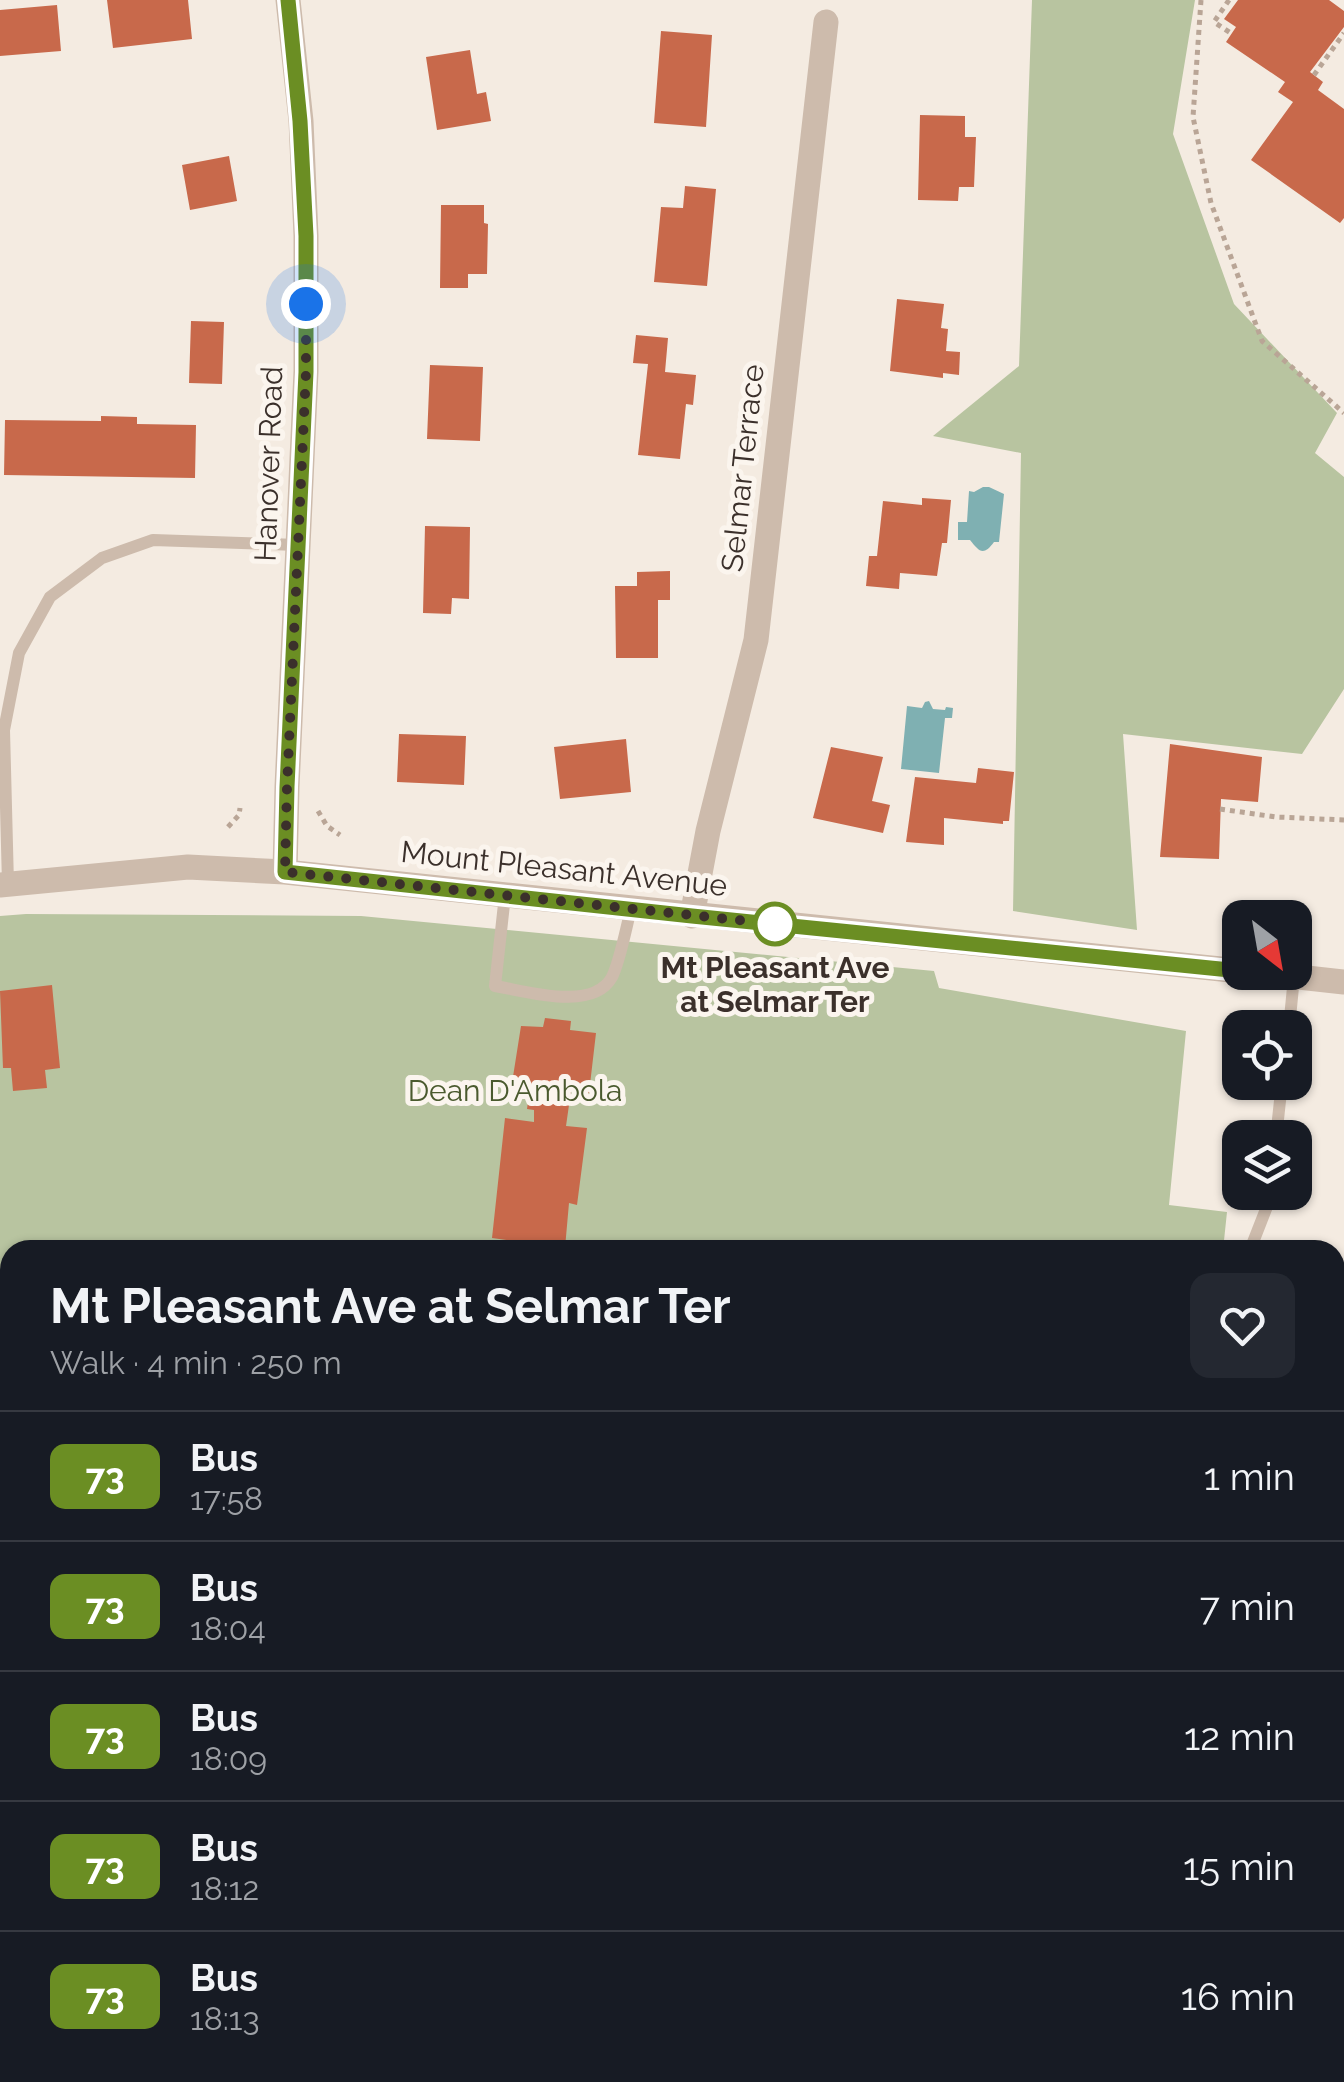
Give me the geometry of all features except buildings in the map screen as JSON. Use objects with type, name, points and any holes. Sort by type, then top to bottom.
[{"type":"street","name":"Hanover Road","points":[[285,872],[306,372],[306,236],[288,0]]},
{"type":"street","name":"Selmar Terrace","points":[[692,916],[708,831],[756,640],[826,22]]},
{"type":"street","name":"Mount Pleasant Avenue","points":[[4,884],[188,867],[285,872],[1222,969]]},
{"type":"street","points":[[1312,979],[1344,982]]},
{"type":"lane","points":[[4,884],[4,730],[18,653],[50,597],[102,558],[153,540],[298,545]]},
{"type":"lane","points":[[505,895],[495,986],[575,998],[594,993],[611,979],[631,909]]},
{"type":"lane","points":[[1254,1240],[1266,1210]]},
{"type":"path","points":[[1201,0],[1192,117],[1211,203],[1262,341],[1344,414]]},
{"type":"path","points":[[1229,0],[1214,22],[1232,34]]},
{"type":"path","points":[[1314,76],[1344,33]]},
{"type":"path","points":[[228,828],[240,808]]},
{"type":"path","points":[[1220,809],[1276,817],[1344,820]]},
{"type":"path","points":[[318,810],[327,826],[340,835]]},
{"type":"green space","points":[[1032,0],[1195,0],[1173,134],[1234,304],[1337,413],[1315,453],[1344,477],[1344,689],[1302,754],[1123,734],[1137,930],[1013,911],[1021,453],[933,436],[1019,366]]},
{"type":"green space","name":"Dean D'Ambola","points":[[0,916],[361,916],[934,971],[939,988],[1186,1031],[1169,1205],[1227,1212],[1224,1240],[0,1240]]},
{"type":"water","points":[[983,487],[1004,494],[999,542],[984,551],[970,540],[958,540],[958,522],[967,522],[969,491]]},
{"type":"water","points":[[929,701],[933,709],[953,708],[952,718],[945,718],[939,773],[901,769],[907,706],[922,708]]},
{"type":"bus line","name":"73","points":[[288,0],[306,236],[306,372],[285,872],[1222,969]]},
{"type":"place","name":"Mt Pleasant Ave at Selmar Ter","points":[[775,924]]},
{"type":"route","points":[[306,304],[285,872],[775,924]]}]
